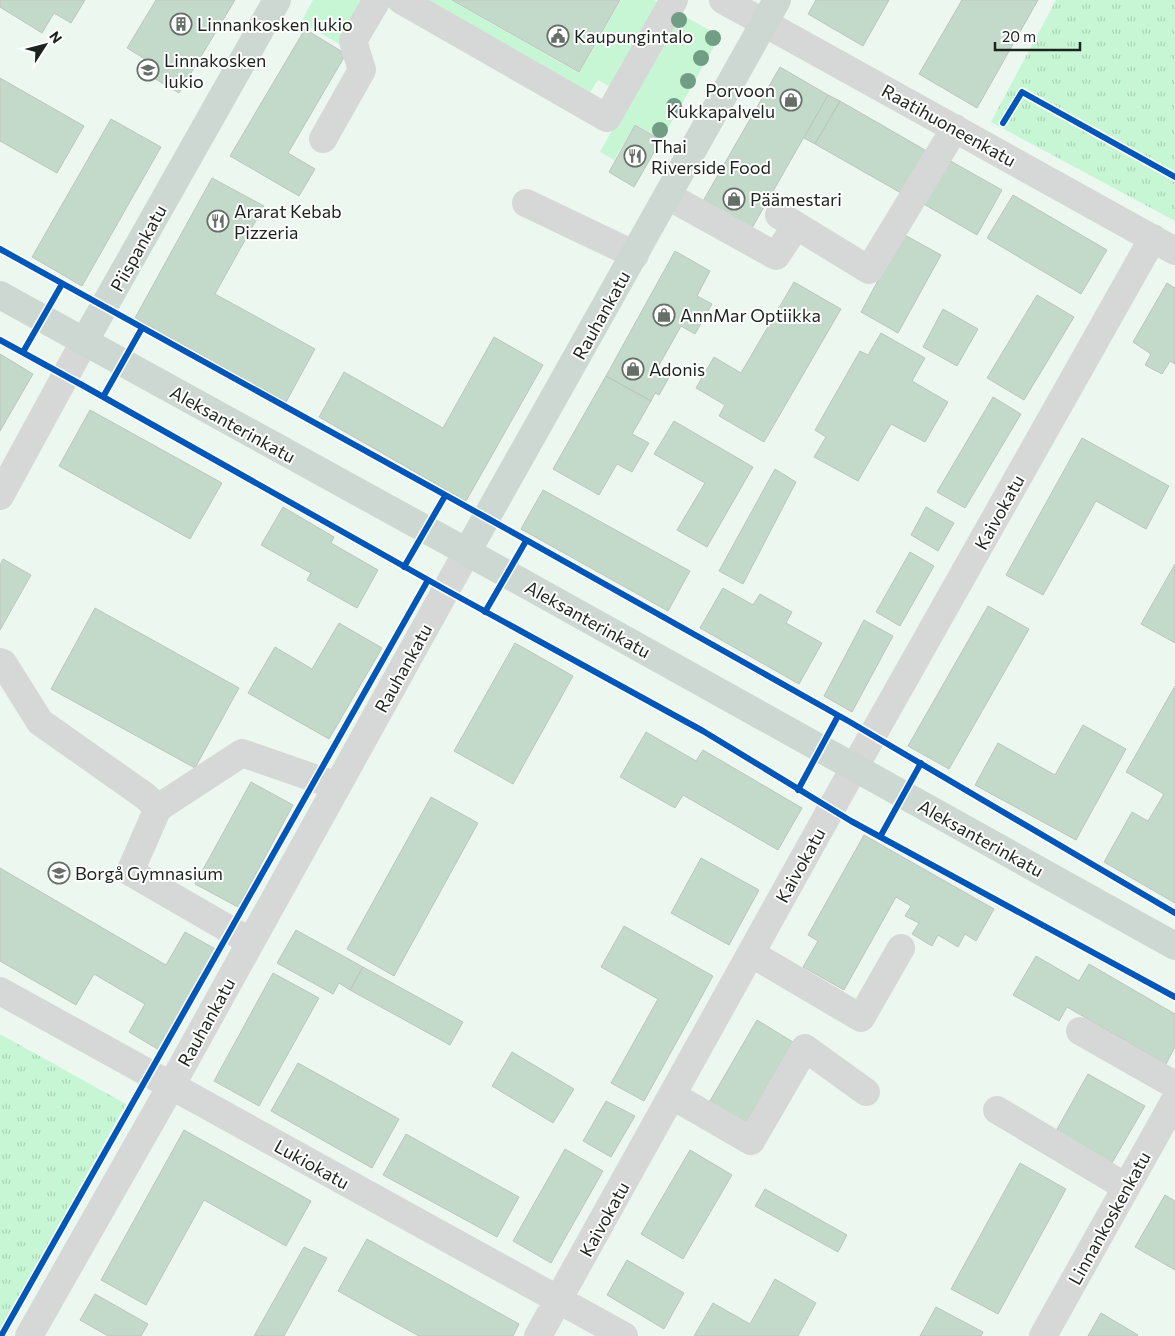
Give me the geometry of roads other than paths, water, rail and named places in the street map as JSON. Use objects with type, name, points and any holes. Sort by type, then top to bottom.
[{"type":"main road","name":"Piispankatu","points":[[84,342],[277,0]]},
{"type":"main road","name":"Rauhankatu","points":[[467,552],[771,11]]},
{"type":"main road","name":"Aleksanterinkatu","points":[[0,295],[467,552],[1175,946]]},
{"type":"street","points":[[323,139],[362,70],[353,41],[377,0]]},
{"type":"street","points":[[401,0],[607,118],[674,0]]},
{"type":"street","name":"Raatihuoneenkatu","points":[[723,0],[771,11],[955,128],[1164,245]]},
{"type":"street","points":[[668,196],[776,256],[788,220],[869,270],[955,128]]},
{"type":"street","points":[[526,203],[635,255]]},
{"type":"street","name":"Kaivokatu","points":[[538,1336],[855,767],[1164,245]]},
{"type":"street","name":"Piispankatu","points":[[0,496],[84,342]]},
{"type":"street","name":"Rauhankatu","points":[[29,1336],[171,1086],[467,552]]},
{"type":"street","points":[[0,662],[3,663],[40,722],[145,796],[158,808]]},
{"type":"street","points":[[251,942],[130,872],[158,808],[242,753],[337,786]]},
{"type":"street","points":[[752,954],[861,1018],[901,948]]},
{"type":"street","name":"Lukiokatu","points":[[0,992],[624,1336]]},
{"type":"street","points":[[1080,1031],[1175,1085]]},
{"type":"street","points":[[673,1096],[751,1141],[805,1048],[866,1092]]},
{"type":"street","name":"Linnankoskenkatu","points":[[1043,1336],[1175,1100]]},
{"type":"street","points":[[997,1110],[1126,1187]]},
{"type":"place","name":"Linnankosken lukio","points":[[181,24]]},
{"type":"place","name":"Kaupungintalo","points":[[558,36]]},
{"type":"place","name":"Linnakosken lukio","points":[[148,70]]},
{"type":"place","name":"Porvoon Kukkapalvelu","points":[[791,100]]},
{"type":"place","name":"Thai Riverside Food","points":[[635,156]]},
{"type":"place","name":"Päämestari","points":[[734,199]]},
{"type":"place","name":"Ararat Kebab Pizzeria","points":[[218,221]]},
{"type":"place","name":"AnnMar Optiikka","points":[[664,315]]},
{"type":"place","name":"Adonis","points":[[633,369]]},
{"type":"place","name":"Borgå Gymnasium","points":[[59,873]]}]
